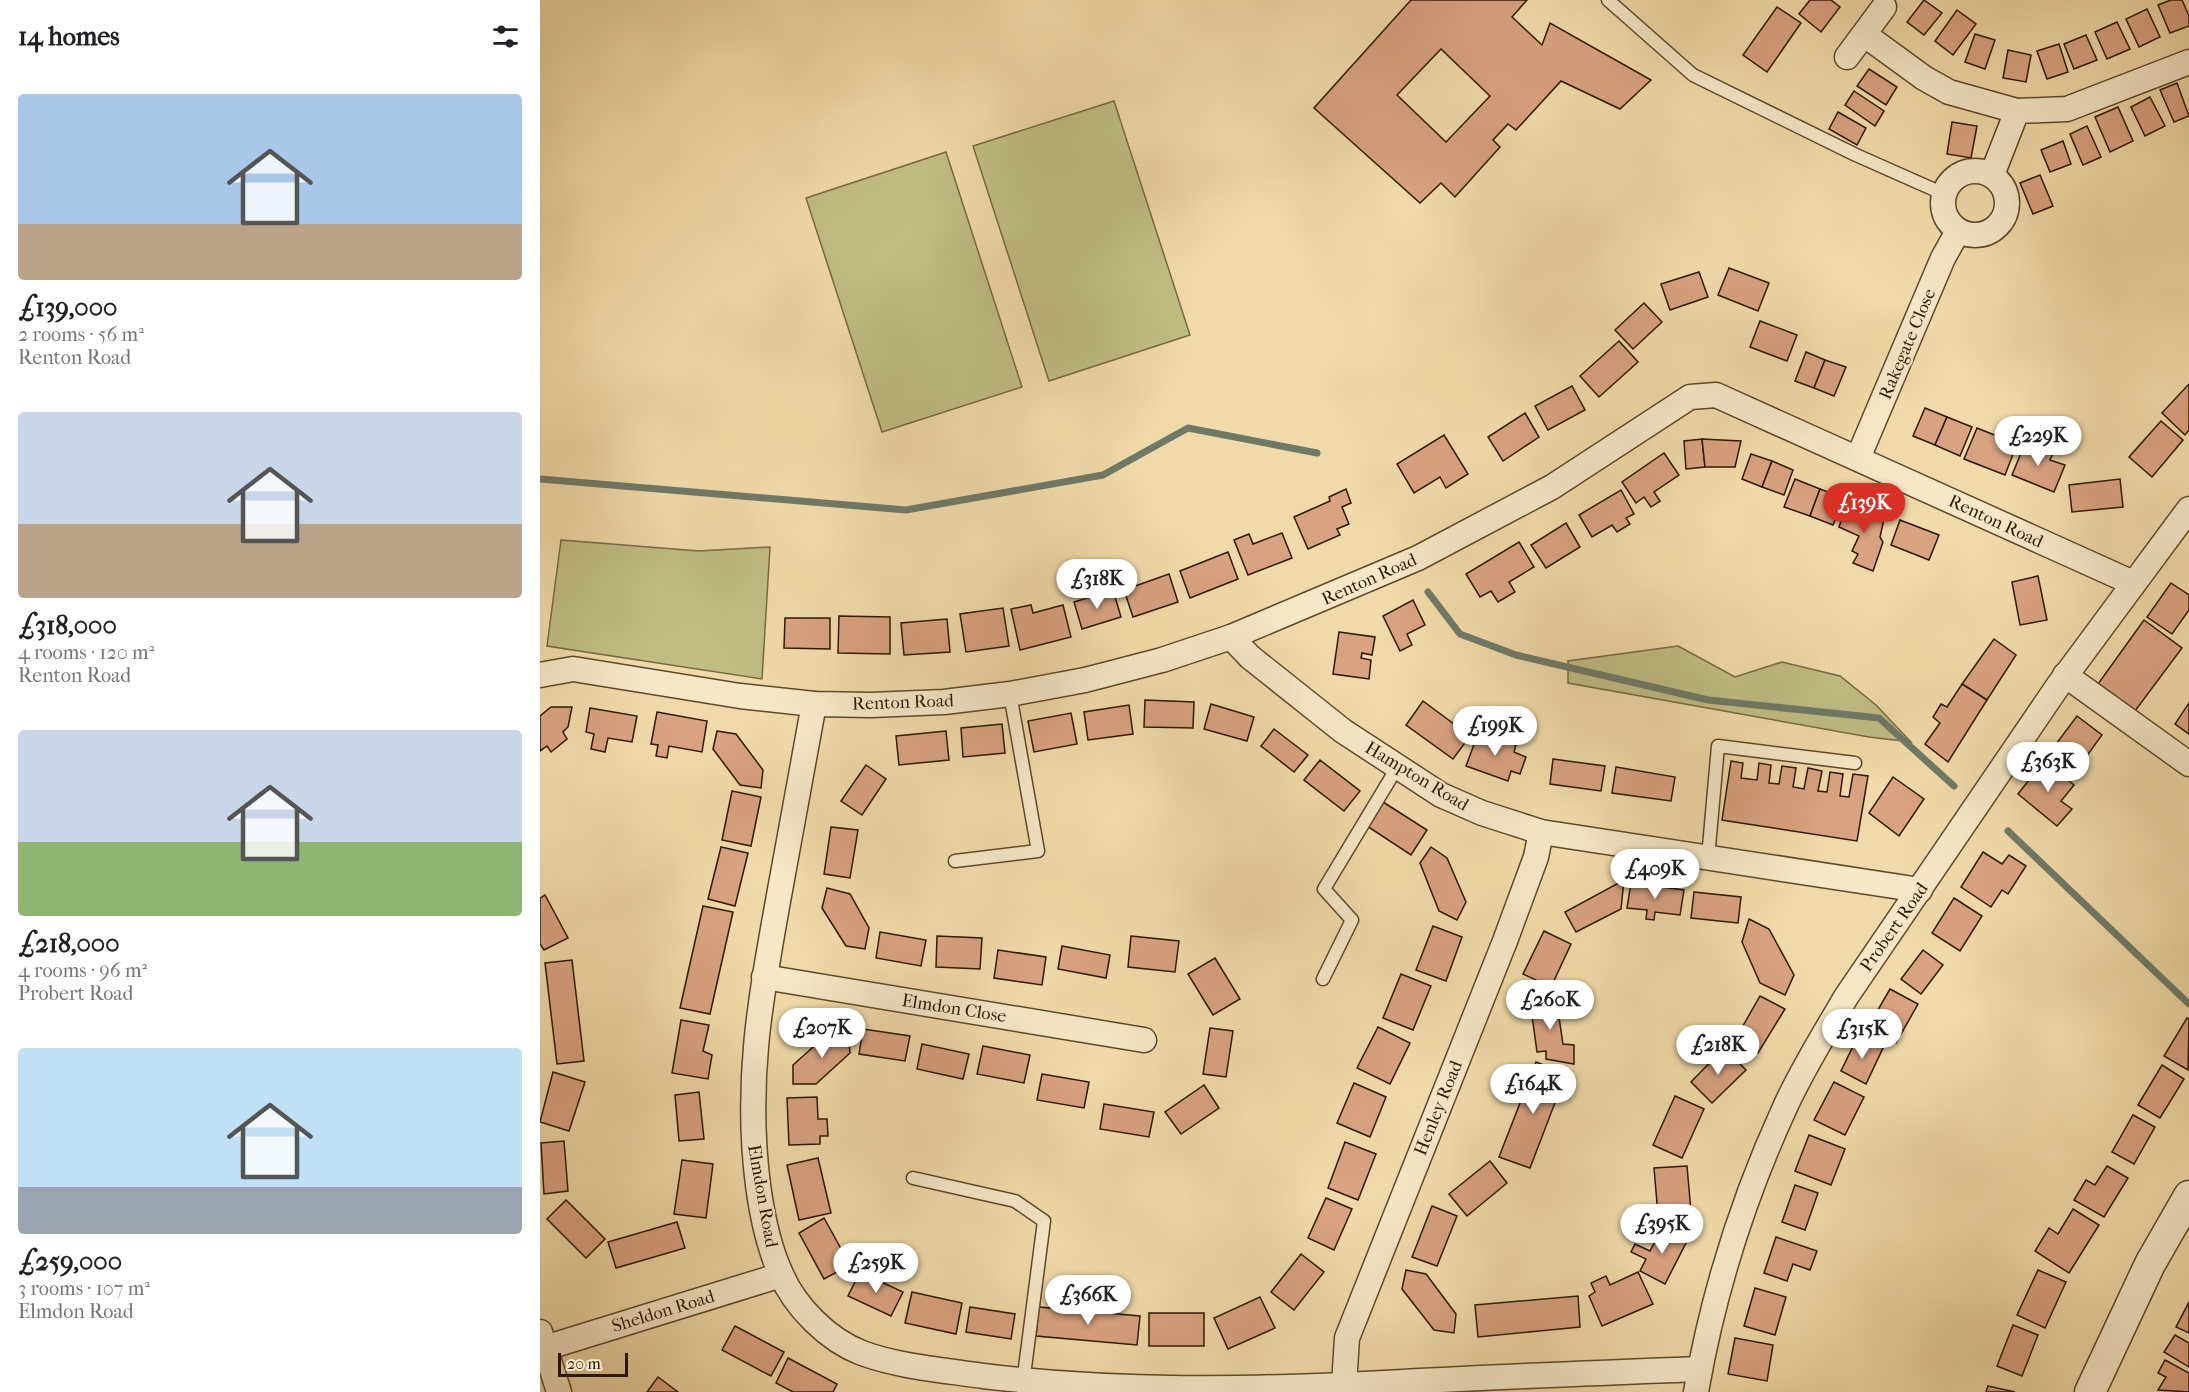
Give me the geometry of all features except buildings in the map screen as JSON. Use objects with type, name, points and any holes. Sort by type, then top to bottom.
[{"type":"street","points":[[1847,57],[1884,7]]},
{"type":"street","points":[[1865,35],[1924,78],[1949,92],[2017,111],[2067,109],[2189,62]]},
{"type":"street","points":[[1992,175],[2017,111]]},
{"type":"street","points":[[1982,171],[1992,175],[2000,181],[2008,200],[2004,220],[1997,228],[1978,236],[1958,231],[1945,215],[1944,194],[1955,178],[1963,173],[1982,171]]},
{"type":"street","name":"Rakegate Close","points":[[1858,458],[1943,258],[1958,231]]},
{"type":"street","name":"Renton Road","points":[[540,675],[573,669],[740,696],[814,704],[944,702],[1010,694],[1085,680],[1162,660],[1231,637],[1418,558],[1552,487],[1690,397],[1716,395],[2133,584]]},
{"type":"street","name":"Probert Road","points":[[1698,1380],[1721,1278],[1749,1193],[1786,1104],[1846,997],[2065,675],[2189,509]]},
{"type":"street","name":"Hampton Road","points":[[1231,637],[1250,657],[1343,731],[1441,795],[1482,813],[1541,832],[1920,890]]},
{"type":"street","points":[[2065,675],[2189,764]]},
{"type":"street","name":"Elmdon Road","points":[[814,704],[764,977],[755,1037],[752,1114],[761,1206],[781,1275],[790,1293],[812,1319],[835,1339],[860,1352],[904,1365],[1023,1383],[1123,1390],[1698,1380]]},
{"type":"street","name":"Henley Road","points":[[1344,1385],[1347,1338],[1505,941],[1536,857],[1541,832]]},
{"type":"street","name":"Elmdon Close","points":[[764,977],[1144,1040]]},
{"type":"street","points":[[2090,1392],[2150,1264],[2189,1196]]},
{"type":"street","name":"Sheldon Road","points":[[543,1340],[781,1275]]},
{"type":"street","points":[[543,1340],[559,1392]]},
{"type":"lane","points":[[1608,0],[1693,75],[1856,155],[1944,194]]},
{"type":"lane","points":[[955,861],[1038,851],[1010,694]]},
{"type":"lane","points":[[1708,858],[1718,746],[1855,763]]},
{"type":"lane","points":[[1323,979],[1352,920],[1324,889],[1398,766]]},
{"type":"lane","points":[[913,1178],[1016,1201],[1044,1221],[1023,1383]]},
{"type":"shaded area","points":[[1114,101],[1190,335],[1049,381],[973,146]]},
{"type":"shaded area","points":[[946,152],[1022,387],[882,432],[806,198]]},
{"type":"shaded area","points":[[561,540],[699,551],[770,547],[762,679],[547,646]]},
{"type":"shaded area","points":[[1678,646],[1735,677],[1782,662],[1840,676],[1876,705],[1911,742],[1869,737],[1568,683],[1568,661]]},
{"type":"waterway","points":[[540,479],[906,510],[1103,475],[1188,428],[1317,453]]},
{"type":"waterway","points":[[1428,592],[1460,634],[1516,655],[1708,700],[1879,718],[1954,786]]},
{"type":"waterway","points":[[2008,831],[2189,1004]]}]
